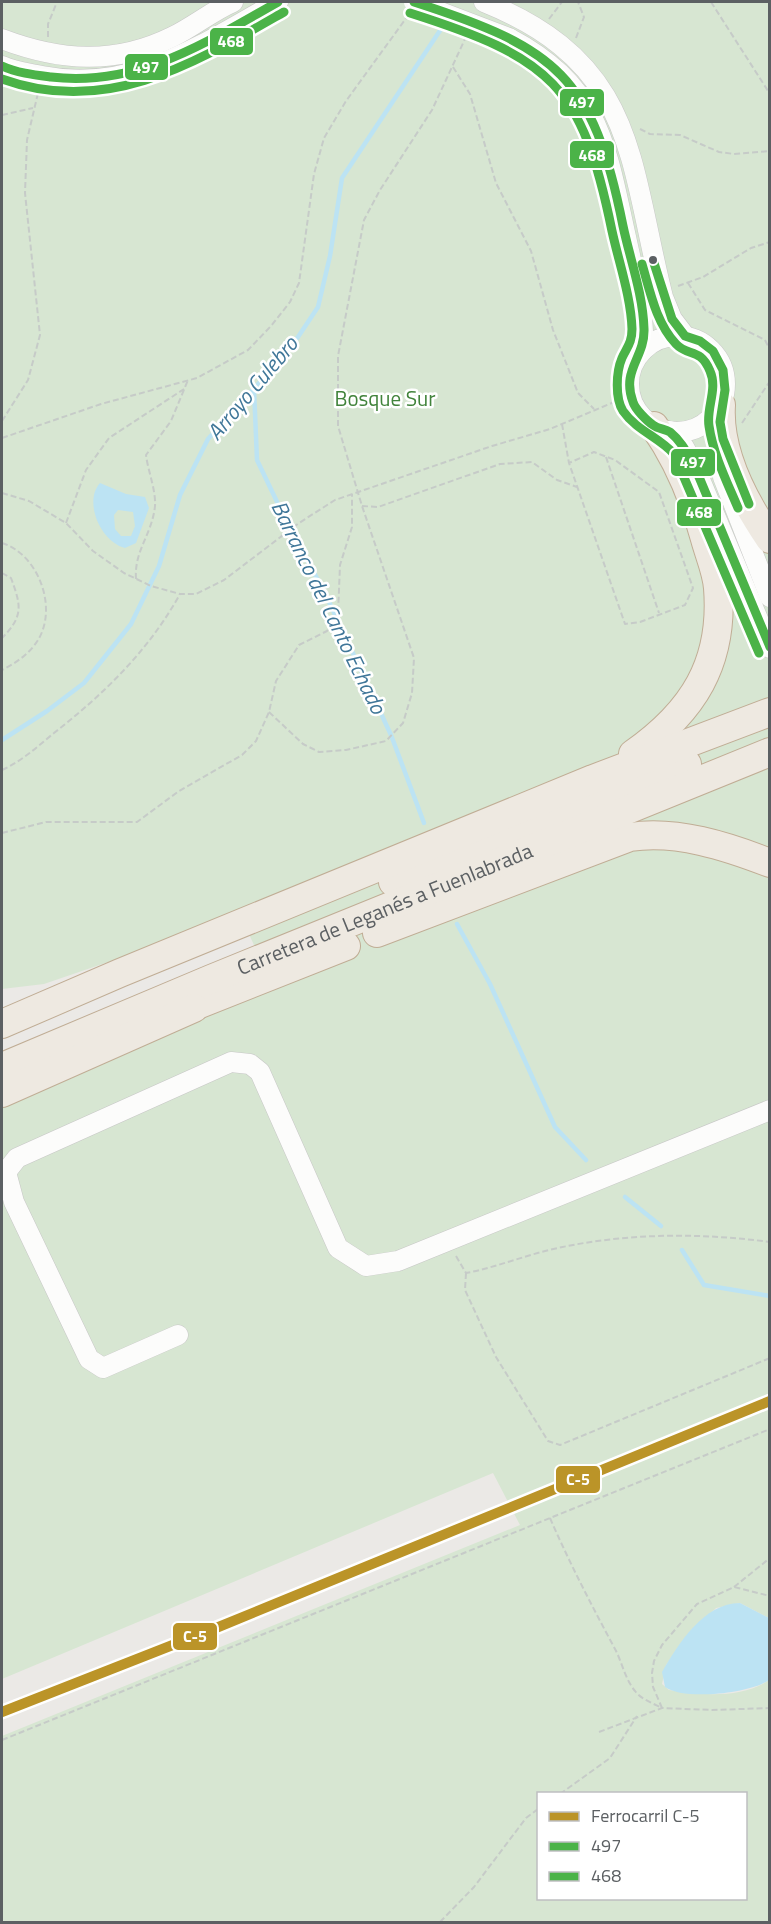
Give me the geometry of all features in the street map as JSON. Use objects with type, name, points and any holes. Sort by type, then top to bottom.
[{"type":"highway","points":[[716,412],[723,439],[743,492],[770,539]]},
{"type":"highway","points":[[593,779],[663,733],[687,705],[705,674],[718,633],[718,586],[697,512],[662,429]]},
{"type":"highway","points":[[2,1024],[120,973],[593,779],[766,729]]},
{"type":"highway","name":"Carretera de Leganés a Fuenlabrada","points":[[2,1042],[201,958],[766,729]]},
{"type":"highway","name":"Carretera de Leganés a Fuenlabrada","points":[[2,1067],[211,979],[766,729]]},
{"type":"highway","points":[[2,1081],[215,999],[770,770]]},
{"type":"highway","points":[[377,933],[630,837],[652,834],[677,836],[770,863]]},
{"type":"highway","points":[[2,1006],[120,973]]},
{"type":"highway","points":[[2,1093],[215,999]]},
{"type":"street","points":[[2,39],[47,52],[93,59],[126,53],[174,36],[232,2]]},
{"type":"street","points":[[2,66],[43,76],[95,82],[134,75],[175,58],[278,2]]},
{"type":"street","points":[[484,2],[516,15],[568,51],[590,73],[609,100],[623,129],[632,158],[663,297],[672,319],[685,336]]},
{"type":"street","points":[[411,8],[509,38],[534,51],[568,81],[584,101],[600,133],[611,166],[640,302],[644,327],[643,350]]},
{"type":"street","points":[[770,597],[712,445],[716,412],[725,390],[723,370],[713,351],[700,341],[685,336],[661,338],[643,350],[633,363],[629,385],[633,404],[684,447],[694,465],[770,648]]},
{"type":"street","points":[[662,429],[688,431],[716,412]]},
{"type":"street","points":[[178,1335],[103,1368],[89,1359],[14,1202],[6,1172],[16,1158],[231,1062],[250,1064],[260,1072],[338,1248],[366,1266],[398,1262],[770,1110]]},
{"type":"path","points":[[47,52],[48,24],[57,2]]},
{"type":"path","points":[[542,31],[562,2]]},
{"type":"path","points":[[568,51],[584,17],[578,2]]},
{"type":"path","points":[[711,2],[770,94]]},
{"type":"path","points":[[2,438],[91,407],[188,380],[221,366],[248,350],[290,302],[299,283],[314,174],[324,138],[346,101],[411,8]]},
{"type":"path","points":[[269,712],[303,744],[319,752],[386,741],[403,723],[412,693],[414,658],[357,491],[338,426],[338,356],[364,220],[380,190],[432,110],[466,36]]},
{"type":"path","points":[[453,67],[470,94],[496,183],[531,251],[553,330],[578,393],[594,409]]},
{"type":"path","points":[[2,421],[28,380],[40,335],[25,194],[27,140],[33,108],[43,76]]},
{"type":"path","points":[[2,115],[33,108]]},
{"type":"path","points":[[623,129],[633,126],[650,134],[680,135],[720,152],[734,154],[770,151]]},
{"type":"path","points":[[670,287],[703,277],[751,248],[770,242]]},
{"type":"path","points":[[687,282],[705,310],[765,340],[770,350]]},
{"type":"path","points":[[138,580],[135,561],[148,536],[155,506],[146,455],[171,421],[188,380]]},
{"type":"path","points":[[738,431],[770,381]]},
{"type":"path","points":[[66,524],[86,470],[110,438],[184,389]]},
{"type":"path","points":[[2,493],[29,501],[66,524],[93,552],[138,580],[180,594],[196,594],[210,588],[299,523],[352,493],[550,429],[631,395]]},
{"type":"path","points":[[562,424],[569,463],[625,624],[640,622],[685,605],[693,588],[659,492],[638,474],[594,452],[569,463]]},
{"type":"path","points":[[606,457],[659,614]]},
{"type":"path","points":[[362,506],[378,507],[500,464],[532,462],[556,480],[578,487]]},
{"type":"path","points":[[2,833],[46,822],[137,822],[179,791],[242,755],[256,741],[269,712],[276,681],[299,645],[327,631],[338,614],[340,565],[352,527],[352,493]]},
{"type":"path","points":[[2,543],[25,555],[37,575],[43,595],[45,618],[42,633],[32,648],[15,664],[2,670]]},
{"type":"path","points":[[2,573],[11,578],[20,606],[15,621],[2,638]]},
{"type":"path","points":[[2,770],[18,762],[90,705],[124,673],[167,616],[180,594]]},
{"type":"path","points":[[466,1273],[543,1252],[623,1239],[678,1235],[770,1242]]},
{"type":"path","points":[[447,1241],[466,1273],[465,1290],[496,1356],[548,1441],[560,1445],[770,1358]]},
{"type":"path","points":[[2,1740],[770,1429]]},
{"type":"path","points":[[549,1518],[581,1588],[592,1602],[602,1629],[634,1690],[662,1708]]},
{"type":"path","points":[[662,1708],[653,1687],[652,1673],[654,1660],[662,1645],[697,1604],[734,1587],[770,1558]]},
{"type":"path","points":[[734,1587],[770,1596]]},
{"type":"path","points":[[599,1732],[638,1715],[662,1708],[712,1710],[770,1708]]},
{"type":"path","points":[[563,1792],[610,1758],[638,1715]]},
{"type":"path","points":[[440,1923],[474,1887],[526,1818],[537,1810]]},
{"type":"green space","name":"Bosque Sur","points":[[2,2],[769,2],[769,1618],[740,1603],[716,1608],[685,1639],[666,1665],[662,1684],[669,1690],[720,1694],[746,1690],[769,1680],[769,1922],[2,1922],[2,1736],[520,1525],[493,1473],[2,1679],[2,1100],[274,989],[238,910],[149,948],[44,984],[2,989]]},
{"type":"water","points":[[100,483],[126,494],[145,497],[149,508],[136,543],[125,548],[116,544],[102,530],[94,510],[95,491]],"holes":[[[118,510],[133,512],[135,526],[131,536],[121,536],[115,529],[114,515]]]},
{"type":"water","points":[[740,1603],[769,1618],[769,1680],[748,1689],[717,1694],[687,1694],[665,1687],[662,1672],[684,1638],[704,1617],[715,1610]]},
{"type":"waterway","name":"Arroyo Culebro","points":[[2,740],[47,711],[84,683],[131,624],[159,566],[180,495],[208,439],[269,372],[298,337],[318,307],[330,256],[342,178],[447,20]]},
{"type":"waterway","name":"Barranco del Canto Echado","points":[[254,389],[257,460],[291,531],[324,591],[391,735],[424,823]]},
{"type":"waterway","name":"Barranco del Canto Echado","points":[[457,924],[490,984],[555,1127],[586,1160]]},
{"type":"waterway","name":"Barranco del Canto Echado","points":[[625,1197],[661,1226]]},
{"type":"waterway","name":"Barranco del Canto Echado","points":[[682,1250],[704,1285],[770,1296]]},
{"type":"rail line","name":"C-5","points":[[2,1712],[216,1628],[770,1401]]},
{"type":"transit line","name":"497","points":[[2,66],[20,72],[51,77],[83,78],[113,75],[170,59],[278,2]]},
{"type":"transit line","name":"497","points":[[414,2],[503,35],[535,54],[561,75],[581,101],[598,134],[611,175],[641,303],[643,339],[630,381],[634,405],[650,423],[670,432],[684,447],[694,465],[770,647]]},
{"type":"transit line","name":"468","points":[[2,79],[41,89],[78,92],[114,88],[149,79],[183,66],[284,12]]},
{"type":"transit line","name":"468","points":[[410,13],[497,45],[528,63],[553,84],[572,109],[588,141],[600,181],[629,305],[632,329],[629,345],[620,364],[618,377],[620,406],[635,424],[674,454],[759,653]]},
{"type":"transit line","name":"497","points":[[653,260],[672,319],[685,336],[700,341],[713,351],[723,370],[725,390],[720,422],[723,439],[749,504]]},
{"type":"transit line","name":"468","points":[[642,264],[654,306],[669,336],[680,348],[702,358],[710,371],[713,385],[709,412],[711,436],[721,468],[738,508]]}]
